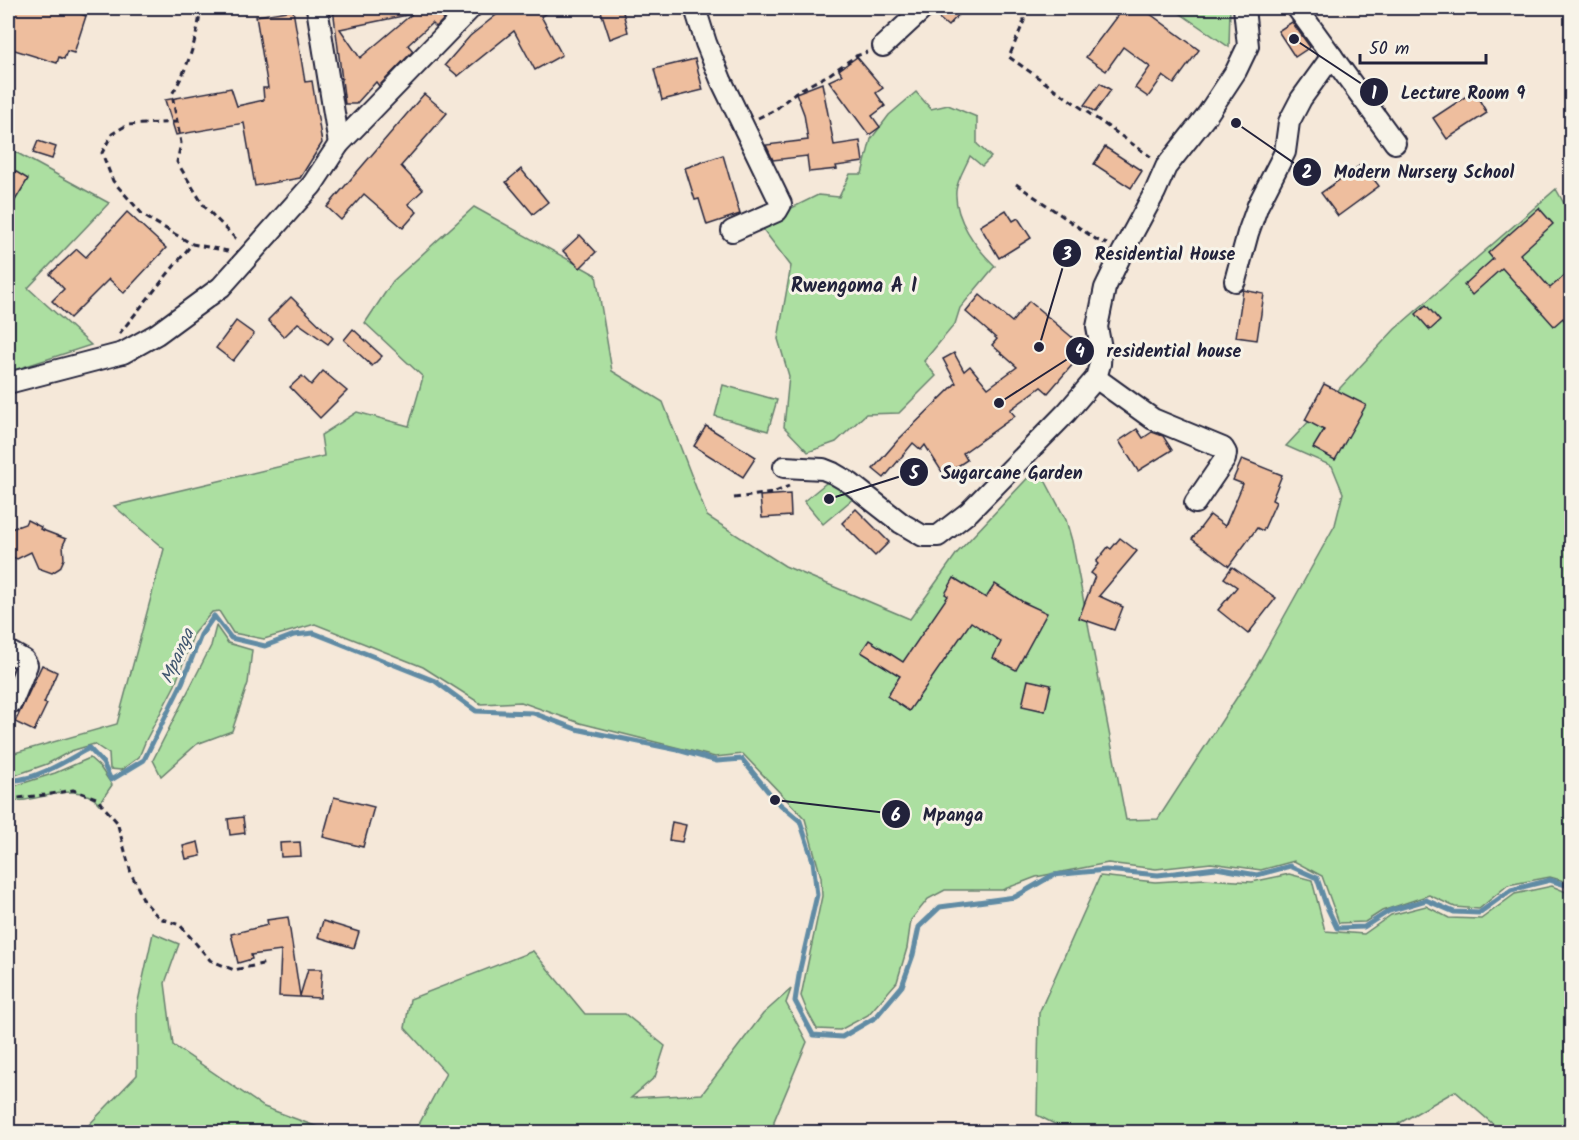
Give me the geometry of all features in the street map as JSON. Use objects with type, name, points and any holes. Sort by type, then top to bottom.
[{"type":"street","points":[[317,8],[339,144]]},
{"type":"street","points":[[8,384],[123,353],[157,334],[221,287],[312,185],[339,144],[471,8]]},
{"type":"street","points":[[695,8],[706,43],[742,125],[781,204],[777,211],[732,231]]},
{"type":"street","points":[[883,46],[924,8]]},
{"type":"street","points":[[784,467],[823,469],[833,473],[923,536],[938,536],[969,512],[1067,412],[1096,378],[1101,348],[1097,327],[1106,288],[1166,167],[1207,115],[1244,55],[1248,46],[1244,8]]},
{"type":"street","points":[[1297,8],[1395,143]]},
{"type":"street","points":[[1235,281],[1258,205],[1285,152],[1289,122],[1301,99],[1332,56]]},
{"type":"street","points":[[1096,378],[1153,419],[1223,448],[1226,459],[1195,503]]},
{"type":"street","points":[[8,651],[24,660],[27,665],[12,702]]},
{"type":"path","points":[[201,8],[199,24],[188,61],[182,78],[172,94],[181,143],[177,162],[204,206],[251,255]]},
{"type":"path","points":[[1023,8],[1024,21],[1009,57],[1166,167]]},
{"type":"path","points":[[742,125],[775,110],[796,92],[830,74],[856,56],[883,46]]},
{"type":"path","points":[[177,122],[127,125],[112,134],[102,153],[112,182],[144,216],[192,244],[251,255]]},
{"type":"path","points":[[1016,184],[1097,240],[1122,253]]},
{"type":"path","points":[[113,340],[192,244]]},
{"type":"path","points":[[735,498],[773,493],[790,486]]},
{"type":"path","points":[[8,799],[73,790],[96,798],[117,822],[131,873],[144,901],[159,918],[180,925],[210,960],[234,970],[267,963]]},
{"type":"green space","points":[[1172,8],[1230,8],[1229,47],[1178,12]]},
{"type":"green space","points":[[916,92],[931,109],[948,105],[977,117],[977,144],[991,157],[982,166],[970,156],[958,182],[956,201],[962,222],[968,232],[995,266],[960,308],[955,324],[924,361],[936,376],[899,413],[866,414],[836,442],[808,452],[784,427],[789,376],[778,339],[791,266],[759,224],[818,195],[839,197],[850,174],[862,174],[871,139],[889,115]]},
{"type":"green space","points":[[8,148],[109,203],[28,288],[91,345],[8,372]]},
{"type":"green space","points":[[1556,189],[1571,216],[1571,883],[1550,877],[1508,885],[1479,909],[1455,907],[1429,895],[1382,911],[1365,922],[1339,923],[1322,876],[1294,861],[1261,870],[1211,863],[1156,869],[1108,863],[1036,877],[1002,890],[945,890],[928,899],[911,920],[907,948],[897,982],[868,1015],[840,1030],[817,1029],[801,996],[822,896],[821,877],[805,819],[743,754],[715,757],[580,723],[521,702],[481,704],[423,667],[315,624],[264,639],[233,633],[219,611],[212,612],[194,633],[175,685],[139,757],[121,770],[110,769],[109,754],[94,744],[71,751],[47,764],[13,776],[8,775],[8,752],[11,754],[117,724],[164,549],[114,506],[324,456],[321,435],[357,412],[409,426],[423,377],[365,323],[393,281],[474,207],[596,275],[612,371],[663,402],[707,516],[785,566],[910,619],[957,553],[1038,467],[1066,520],[1072,541],[1126,820],[1158,819],[1254,671],[1335,525],[1343,493],[1332,466],[1286,446],[1395,329]]},
{"type":"green space","points":[[723,385],[777,400],[768,431],[715,416]]},
{"type":"green space","points":[[836,475],[855,497],[823,524],[804,501]]},
{"type":"green space","points":[[216,626],[228,643],[252,650],[248,683],[232,731],[197,744],[161,776],[153,760],[211,646]]},
{"type":"green space","points":[[90,758],[100,767],[112,785],[99,804],[90,796],[68,792],[19,801],[8,800],[8,788],[55,773]]},
{"type":"green space","points":[[1289,874],[1312,880],[1325,931],[1364,934],[1391,915],[1426,906],[1449,918],[1481,919],[1515,894],[1552,886],[1571,894],[1571,1132],[1502,1132],[1455,1091],[1398,1124],[1405,1132],[1070,1132],[1037,1115],[1039,1013],[1100,876],[1155,882],[1205,879],[1252,882]]},
{"type":"green space","points":[[153,933],[179,944],[165,983],[173,1045],[264,1107],[331,1132],[82,1132],[137,1075],[137,1006]]},
{"type":"green space","points":[[533,951],[585,1014],[625,1014],[665,1046],[655,1077],[631,1098],[702,1094],[763,1014],[791,989],[786,1003],[807,1042],[774,1121],[774,1132],[408,1132],[418,1126],[446,1073],[405,1028],[410,999]]},
{"type":"building","points":[[8,8],[83,8],[81,14],[86,16],[74,53],[67,51],[64,59],[59,57],[57,63],[8,48]]},
{"type":"building","points":[[333,8],[413,8],[414,12],[419,8],[455,8],[436,27],[432,23],[408,45],[413,51],[379,86],[376,82],[356,104],[345,104]],"holes":[[[412,14],[360,58],[340,29]]]},
{"type":"building","points":[[505,8],[558,8],[541,16],[562,55],[535,70],[514,31],[458,76],[445,65],[470,36]]},
{"type":"building","points":[[600,8],[622,8],[628,32],[610,39]]},
{"type":"building","points":[[936,8],[965,8],[948,26],[934,14]]},
{"type":"building","points":[[1123,8],[1142,8],[1199,50],[1174,84],[1163,76],[1148,97],[1135,88],[1150,67],[1123,47],[1106,71],[1086,57]]},
{"type":"building","points":[[293,10],[305,82],[312,81],[322,143],[300,178],[255,186],[244,123],[176,135],[165,100],[231,88],[237,106],[264,100],[263,88],[268,88],[256,16]]},
{"type":"building","points":[[1292,22],[1310,47],[1295,57],[1278,31]]},
{"type":"building","points":[[857,57],[883,88],[876,93],[885,106],[872,116],[880,127],[869,135],[829,81],[842,75],[839,70]]},
{"type":"building","points":[[695,59],[703,90],[662,100],[654,69]]},
{"type":"building","points":[[822,83],[834,145],[860,141],[863,162],[836,166],[837,169],[809,172],[807,156],[773,160],[766,145],[808,140],[804,114],[796,93]]},
{"type":"building","points":[[1100,83],[1111,90],[1095,112],[1084,105]]},
{"type":"building","points":[[1474,91],[1487,113],[1447,139],[1433,118]]},
{"type":"building","points":[[424,94],[447,113],[401,166],[423,190],[408,204],[417,212],[403,228],[364,194],[341,220],[327,207]]},
{"type":"building","points":[[38,141],[56,147],[52,159],[33,153]]},
{"type":"building","points":[[1105,147],[1142,171],[1131,188],[1094,164]]},
{"type":"building","points":[[723,155],[740,214],[707,225],[699,199],[695,200],[685,168]]},
{"type":"building","points":[[1362,164],[1379,186],[1338,216],[1321,193]]},
{"type":"building","points":[[8,167],[28,179],[8,212]]},
{"type":"building","points":[[521,169],[548,202],[533,214],[506,182]]},
{"type":"building","points":[[1539,208],[1553,224],[1520,254],[1550,288],[1572,269],[1572,331],[1563,318],[1554,326],[1502,268],[1472,295],[1464,285],[1493,259],[1488,253]]},
{"type":"building","points":[[1006,210],[1013,221],[1018,218],[1031,238],[999,258],[980,226]]},
{"type":"building","points":[[127,212],[166,248],[124,293],[109,279],[70,318],[52,301],[64,289],[50,274],[77,249],[86,257]]},
{"type":"building","points":[[580,235],[596,252],[580,268],[563,251]]},
{"type":"building","points":[[1243,290],[1264,294],[1257,340],[1236,337]]},
{"type":"building","points":[[980,295],[1012,322],[1029,301],[1086,349],[1048,393],[1041,387],[1010,410],[1015,416],[963,453],[967,460],[944,475],[925,445],[921,450],[913,443],[884,478],[873,469],[898,440],[956,383],[943,359],[954,353],[964,371],[970,366],[988,388],[1017,367],[992,345],[997,339],[966,312]]},
{"type":"building","points":[[291,297],[333,338],[328,344],[298,323],[284,337],[268,320]]},
{"type":"building","points":[[1426,305],[1440,321],[1430,330],[1416,314]]},
{"type":"building","points":[[236,321],[254,334],[233,361],[216,348]]},
{"type":"building","points":[[353,329],[382,356],[372,366],[344,340]]},
{"type":"building","points":[[323,371],[347,391],[320,418],[290,387],[302,376],[311,385]]},
{"type":"building","points":[[1324,384],[1366,405],[1335,460],[1313,448],[1324,430],[1305,420]]},
{"type":"building","points":[[706,426],[756,457],[743,477],[694,446]]},
{"type":"building","points":[[1137,429],[1143,438],[1152,432],[1163,436],[1172,450],[1138,471],[1119,441]]},
{"type":"building","points":[[1242,459],[1282,475],[1272,500],[1276,502],[1263,531],[1257,528],[1229,566],[1192,539],[1210,515],[1225,526],[1243,484],[1233,480]]},
{"type":"building","points":[[790,494],[791,516],[762,518],[760,496]]},
{"type":"building","points":[[856,509],[889,542],[875,556],[842,523]]},
{"type":"building","points":[[27,520],[41,527],[40,529],[66,539],[63,545],[64,559],[60,568],[52,573],[38,568],[31,552],[17,559],[8,555],[8,530],[25,524]]},
{"type":"building","points":[[1120,538],[1137,551],[1099,596],[1123,607],[1114,630],[1079,618],[1095,576],[1091,573],[1098,564],[1096,562],[1108,547],[1111,549]]},
{"type":"building","points":[[1232,567],[1276,598],[1248,634],[1218,610],[1237,587],[1224,578]]},
{"type":"building","points":[[954,578],[986,598],[995,584],[1023,602],[1047,613],[1016,670],[993,658],[1001,642],[971,622],[909,711],[887,696],[900,676],[861,652],[869,640],[903,662],[948,596],[945,594]]},
{"type":"building","points":[[42,665],[57,672],[44,703],[47,704],[34,731],[15,722]]},
{"type":"building","points":[[1028,680],[1051,685],[1045,711],[1022,706]]},
{"type":"building","points":[[334,797],[374,807],[363,847],[323,837]]},
{"type":"building","points":[[243,817],[245,833],[230,835],[228,819]]},
{"type":"building","points":[[672,822],[686,825],[682,842],[669,840]]},
{"type":"building","points":[[198,842],[201,856],[186,859],[183,846]]},
{"type":"building","points":[[300,842],[301,856],[281,857],[280,843]]},
{"type":"building","points":[[288,917],[300,996],[308,969],[322,969],[320,998],[279,996],[281,951],[251,955],[252,959],[238,963],[231,934],[268,925],[267,920]]},
{"type":"building","points":[[323,921],[359,932],[354,948],[318,937]]},
{"type":"waterway","name":"Mpanga","points":[[8,780],[38,774],[89,748],[103,763],[111,780],[144,760],[182,683],[201,635],[214,616],[231,638],[265,646],[294,635],[314,633],[435,681],[476,711],[533,713],[576,729],[678,750],[717,761],[742,759],[775,800],[800,821],[813,861],[817,895],[795,1001],[813,1035],[842,1037],[876,1017],[902,986],[913,955],[919,927],[940,907],[1015,897],[1053,875],[1106,870],[1158,875],[1216,868],[1257,875],[1290,866],[1317,878],[1337,928],[1364,927],[1389,911],[1426,900],[1454,912],[1479,913],[1511,890],[1550,880],[1572,887]]},
{"type":"place","name":"Lecture Room 9","points":[[1294,39]]},
{"type":"place","name":"Modern Nursery School","points":[[1236,123]]},
{"type":"place","name":"Residential House","points":[[1039,347]]},
{"type":"place","name":"residential house","points":[[999,403]]},
{"type":"place","name":"Sugarcane Garden","points":[[829,499]]},
{"type":"place","name":"Mpanga","points":[[775,800]]},
{"type":"district","name":"Rwengoma A I","points":[[854,285]]}]
